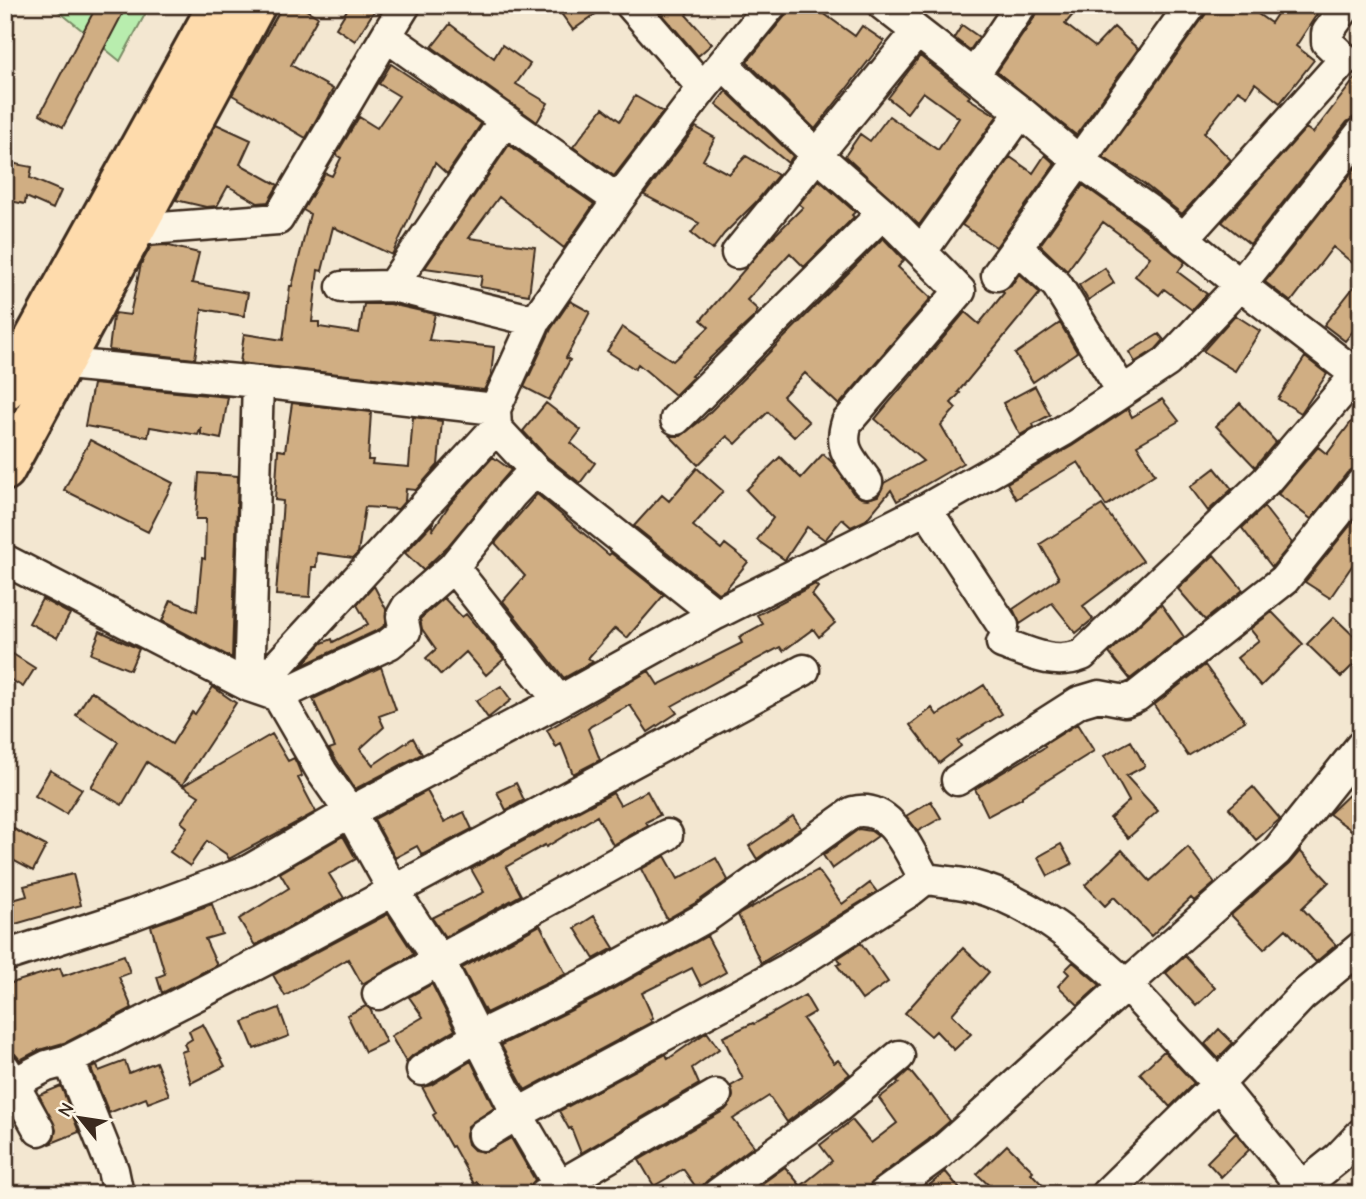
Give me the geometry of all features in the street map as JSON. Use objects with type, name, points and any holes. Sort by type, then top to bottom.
[{"type":"main road","points":[[14,375],[218,5]]},
{"type":"main road","points":[[5,471],[256,5]]},
{"type":"street","points":[[136,230],[278,219],[405,5]]},
{"type":"street","points":[[631,5],[703,88]]},
{"type":"street","points":[[261,690],[496,418],[535,321],[618,200],[703,88],[771,5]]},
{"type":"street","points":[[883,5],[1021,112],[1079,161],[1154,214],[1240,285],[1359,374],[1266,481],[1082,656],[1067,661],[1045,658],[1003,634],[926,509]]},
{"type":"street","points":[[974,75],[1021,5]]},
{"type":"street","points":[[997,275],[1191,5]]},
{"type":"street","points":[[1183,239],[1353,65],[1327,42],[1327,33],[1347,5]]},
{"type":"street","points":[[737,253],[917,32]]},
{"type":"street","points":[[386,36],[618,200]]},
{"type":"street","points":[[723,64],[818,156],[883,213],[960,291],[847,422],[842,437],[845,450],[867,482]]},
{"type":"street","points":[[922,251],[1021,112]]},
{"type":"street","points":[[392,286],[505,120]]},
{"type":"street","points":[[5,956],[132,915],[248,871],[350,812],[559,702],[716,614],[926,509],[1063,431],[1167,362],[1240,285],[1361,133]]},
{"type":"street","points":[[676,419],[883,213]]},
{"type":"street","points":[[1017,248],[1057,285],[1122,391]]},
{"type":"street","points":[[342,287],[392,286],[535,321]]},
{"type":"street","points":[[14,375],[65,364],[258,382],[496,418],[535,470],[716,614]]},
{"type":"street","points":[[258,382],[261,690]]},
{"type":"street","points":[[261,690],[389,644],[405,631],[402,616],[407,607],[453,567],[535,470]]},
{"type":"street","points":[[957,780],[1079,702],[1100,696],[1125,701],[1137,696],[1284,580],[1361,484]]},
{"type":"street","points":[[5,560],[261,690],[350,812],[394,891],[439,960],[557,1191],[716,1095]]},
{"type":"street","points":[[453,567],[559,702]]},
{"type":"street","points":[[39,1130],[10,1076],[69,1060],[394,891],[804,670]]},
{"type":"street","points":[[884,1194],[939,1154],[1277,852],[1361,746]]},
{"type":"street","points":[[422,1070],[477,1037],[591,981],[706,917],[853,812],[867,809],[883,815],[892,824],[925,879]]},
{"type":"street","points":[[378,994],[667,835]]},
{"type":"street","points":[[483,1135],[517,1114],[788,969],[911,891],[925,879],[973,886],[1019,902],[1075,939],[1126,985],[1218,1084],[1305,1190],[1361,1134]]},
{"type":"street","points":[[1106,1194],[1218,1084],[1301,996],[1361,947]]},
{"type":"street","points":[[718,1194],[838,1107],[899,1056]]},
{"type":"street","points":[[69,1060],[113,1170],[118,1194]]},
{"type":"green space","points":[[51,5],[150,5],[120,61]]},
{"type":"building","points":[[97,5],[127,5],[63,127],[40,114]]},
{"type":"building","points":[[283,5],[298,5],[318,17],[291,65],[333,89],[306,138],[232,95]]},
{"type":"building","points":[[350,5],[378,5],[355,41],[336,28]]},
{"type":"building","points":[[555,5],[608,5],[573,30]]},
{"type":"building","points":[[658,5],[694,5],[686,15],[712,44],[698,56],[657,8]]},
{"type":"building","points":[[788,5],[812,5],[855,36],[862,26],[884,41],[815,129],[747,62],[785,16]]},
{"type":"building","points":[[1038,5],[1081,5],[1065,24],[1095,47],[1114,27],[1138,49],[1076,135],[997,72],[1036,15]]},
{"type":"building","points":[[1208,5],[1245,5],[1271,23],[1283,5],[1311,5],[1319,11],[1296,46],[1314,60],[1280,103],[1255,83],[1247,96],[1238,90],[1204,133],[1231,160],[1182,214],[1143,183],[1103,157],[1205,15]]},
{"type":"building","points":[[450,24],[494,58],[502,45],[530,64],[516,84],[548,103],[537,122],[432,47]]},
{"type":"building","points":[[962,25],[979,37],[970,50],[954,38]]},
{"type":"building","points":[[920,56],[970,96],[968,98],[997,116],[919,225],[845,156],[860,134],[870,141],[889,116],[938,150],[959,118],[923,92],[907,113],[888,98]]},
{"type":"building","points":[[391,64],[481,124],[447,174],[435,163],[392,255],[333,227],[322,271],[318,270],[312,322],[319,322],[319,327],[359,333],[364,304],[390,304],[435,314],[429,340],[494,347],[491,376],[484,390],[240,363],[244,334],[283,340],[290,286],[310,214],[303,210],[325,173],[332,176],[341,158],[336,155],[359,117],[377,128],[399,96],[379,84]]},
{"type":"building","points":[[1361,71],[1361,116],[1347,122],[1250,244],[1222,222],[1306,128],[1313,133]]},
{"type":"building","points":[[726,91],[793,156],[788,163],[716,104]]},
{"type":"building","points":[[635,96],[663,112],[614,176],[573,147],[603,108],[620,121]]},
{"type":"building","points":[[216,124],[251,140],[240,164],[278,185],[268,202],[258,203],[228,186],[217,206],[206,207],[176,200]]},
{"type":"building","points":[[696,127],[715,138],[703,160],[729,174],[746,156],[778,175],[712,250],[691,233],[699,223],[644,195]]},
{"type":"building","points":[[509,145],[594,204],[564,248],[499,197],[469,238],[535,247],[529,295],[480,287],[482,276],[425,268]]},
{"type":"building","points":[[1045,155],[1055,164],[996,247],[962,225],[1010,157],[1033,173]]},
{"type":"building","points":[[1361,161],[1361,270],[1333,247],[1291,302],[1265,282]]},
{"type":"building","points":[[5,162],[32,167],[30,178],[61,191],[53,209],[26,197],[25,204],[5,200]]},
{"type":"building","points":[[819,180],[855,212],[852,215],[854,217],[804,267],[790,253],[747,300],[758,310],[754,317],[691,376],[693,377],[675,395],[638,364],[635,369],[607,351],[622,327],[673,361],[709,327],[701,320],[770,240],[803,207],[799,204]]},
{"type":"building","points":[[1083,185],[1185,262],[1178,272],[1207,294],[1192,310],[1164,289],[1159,295],[1135,276],[1150,257],[1103,222],[1067,271],[1040,245]]},
{"type":"building","points":[[883,238],[904,260],[898,267],[931,298],[839,405],[805,373],[783,396],[809,422],[794,437],[768,412],[736,444],[727,436],[698,465],[670,436],[681,436],[704,418]]},
{"type":"building","points":[[165,245],[199,253],[192,283],[248,293],[244,316],[202,309],[195,359],[109,350],[113,317],[115,313],[130,315],[141,264],[151,246]]},
{"type":"building","points":[[1105,268],[1114,283],[1088,300],[1079,285]]},
{"type":"building","points":[[1019,274],[1040,293],[958,392],[960,393],[951,403],[956,408],[941,425],[963,463],[897,501],[891,490],[866,520],[851,527],[842,519],[825,540],[807,527],[785,560],[757,540],[773,518],[746,490],[780,457],[801,478],[823,454],[833,463],[853,493],[868,499],[878,496],[884,483],[923,461],[875,419],[965,312],[979,324],[1004,293],[1002,291],[1011,286]]},
{"type":"building","points":[[1361,278],[1361,321],[1345,341],[1324,325]]},
{"type":"building","points":[[570,301],[590,312],[566,358],[570,360],[549,400],[524,387],[551,329]]},
{"type":"building","points":[[1235,315],[1260,331],[1235,371],[1203,351]]},
{"type":"building","points":[[1060,323],[1077,352],[1033,382],[1015,354]]},
{"type":"building","points":[[1159,334],[1164,340],[1156,349],[1135,362],[1129,352]]},
{"type":"building","points":[[1305,357],[1327,374],[1301,413],[1278,399]]},
{"type":"building","points":[[93,384],[228,397],[221,439],[201,435],[201,427],[198,435],[150,427],[148,437],[85,426]]},
{"type":"building","points":[[1035,386],[1050,415],[1020,435],[1003,403]]},
{"type":"building","points":[[1162,399],[1179,421],[1137,445],[1155,474],[1106,506],[1078,462],[1016,499],[1007,483],[1072,446],[1128,409],[1132,417]]},
{"type":"building","points":[[292,403],[371,412],[368,460],[373,460],[372,464],[409,467],[413,417],[442,421],[438,465],[416,490],[406,489],[405,501],[398,509],[365,507],[358,553],[353,558],[317,553],[316,567],[312,567],[310,597],[276,595],[283,501],[275,500],[278,450],[285,451]]},
{"type":"building","points":[[546,403],[581,430],[571,443],[595,463],[580,483],[547,457],[523,431]]},
{"type":"building","points":[[1240,403],[1276,442],[1255,467],[1216,426]]},
{"type":"building","points":[[1361,409],[1361,467],[1347,473],[1311,519],[1278,494],[1318,447],[1327,454]]},
{"type":"building","points":[[90,440],[173,483],[148,532],[64,490]]},
{"type":"building","points":[[493,457],[511,470],[448,546],[423,570],[405,553],[433,523],[432,531],[450,504]]},
{"type":"building","points":[[697,468],[723,491],[693,526],[721,549],[725,544],[748,562],[725,590],[718,593],[634,526],[662,495],[669,501]]},
{"type":"building","points":[[1215,468],[1232,489],[1208,511],[1190,487]]},
{"type":"building","points":[[199,473],[238,476],[232,658],[162,621],[171,600],[197,611],[202,558],[205,559],[206,519],[196,519]]},
{"type":"building","points":[[537,494],[609,555],[611,553],[664,595],[627,638],[615,628],[588,658],[593,662],[564,678],[503,601],[525,576],[495,543]]},
{"type":"building","points":[[1102,505],[1143,561],[1083,606],[1093,619],[1076,633],[1052,603],[1020,624],[1013,609],[1059,578],[1040,544]]},
{"type":"building","points":[[1264,507],[1292,543],[1272,567],[1242,528]]},
{"type":"building","points":[[1361,512],[1361,568],[1354,563],[1330,598],[1305,582]]},
{"type":"building","points":[[1214,555],[1243,590],[1205,620],[1178,589]]},
{"type":"building","points":[[815,584],[818,587],[812,595],[835,623],[819,637],[813,629],[783,651],[780,647],[672,706],[677,713],[648,732],[630,705],[591,726],[588,729],[600,760],[573,774],[561,744],[556,747],[547,730],[649,671],[658,685],[742,643],[739,637],[763,624],[757,615]]},
{"type":"building","points":[[374,586],[386,609],[386,624],[301,666],[322,643],[332,639],[333,642],[368,624],[357,605]]},
{"type":"building","points":[[444,598],[462,617],[466,614],[504,659],[486,675],[466,652],[441,675],[426,658],[436,649],[422,629],[420,619]]},
{"type":"building","points":[[42,599],[70,614],[57,638],[29,623]]},
{"type":"building","points":[[1161,604],[1184,637],[1130,679],[1109,653]]},
{"type":"building","points":[[1272,612],[1303,644],[1261,686],[1237,658],[1259,640],[1250,629]]},
{"type":"building","points":[[1334,617],[1361,643],[1361,657],[1341,677],[1307,644]]},
{"type":"building","points":[[100,631],[139,649],[130,670],[91,654]]},
{"type":"building","points":[[5,649],[35,668],[23,687],[5,676]]},
{"type":"building","points":[[1205,665],[1245,721],[1188,756],[1154,705]]},
{"type":"building","points":[[381,667],[396,710],[379,716],[384,727],[360,749],[373,765],[413,738],[422,754],[355,789],[329,749],[335,747],[313,699]]},
{"type":"building","points":[[984,685],[1002,714],[958,741],[961,746],[939,763],[910,725],[932,708],[937,715]]},
{"type":"building","points":[[501,686],[511,700],[488,718],[476,701]]},
{"type":"building","points":[[213,687],[236,703],[182,785],[147,762],[122,805],[91,787],[118,742],[76,715],[91,691],[172,744],[192,712],[195,714]]},
{"type":"building","points":[[1077,724],[1094,751],[1022,798],[988,816],[975,789],[1045,747],[1044,745]]},
{"type":"building","points":[[272,734],[288,761],[294,758],[302,776],[298,778],[316,812],[229,859],[207,841],[190,866],[170,852],[187,827],[181,822],[199,796],[183,786]]},
{"type":"building","points":[[1131,741],[1145,766],[1126,776],[1158,811],[1128,838],[1110,818],[1129,801],[1104,756]]},
{"type":"building","points":[[50,770],[82,789],[66,814],[35,796]]},
{"type":"building","points":[[516,783],[524,800],[506,810],[497,792]]},
{"type":"building","points":[[1361,783],[1361,837],[1329,814]]},
{"type":"building","points":[[1253,787],[1280,819],[1256,840],[1229,808]]},
{"type":"building","points":[[427,791],[444,822],[464,812],[472,829],[422,855],[417,846],[395,858],[374,819]]},
{"type":"building","points":[[647,791],[660,815],[646,822],[648,825],[613,845],[597,816],[546,847],[545,845],[506,867],[521,895],[445,937],[432,918],[484,892],[471,869],[613,793],[620,805]]},
{"type":"building","points":[[931,801],[941,818],[918,831],[906,816]]},
{"type":"building","points":[[793,816],[801,828],[757,859],[749,846]]},
{"type":"building","points":[[10,827],[46,846],[33,871],[5,856],[5,837]]},
{"type":"building","points":[[859,829],[871,831],[878,836],[832,869],[823,855]]},
{"type":"building","points":[[343,836],[356,859],[329,874],[344,898],[254,944],[239,919],[289,888],[280,873]]},
{"type":"building","points":[[1061,844],[1072,864],[1048,876],[1038,857]]},
{"type":"building","points":[[1188,847],[1215,883],[1194,901],[1191,898],[1151,936],[1114,897],[1105,906],[1085,885],[1122,850],[1150,881]]},
{"type":"building","points":[[1300,851],[1329,882],[1302,908],[1336,945],[1316,962],[1286,929],[1264,949],[1231,915]]},
{"type":"building","points":[[665,856],[678,879],[716,858],[728,880],[667,919],[641,869]]},
{"type":"building","points":[[818,870],[842,904],[870,883],[877,892],[761,963],[738,915]]},
{"type":"building","points":[[73,874],[81,905],[5,927],[5,902],[27,896],[24,886]]},
{"type":"building","points":[[212,904],[222,934],[205,939],[217,965],[162,993],[157,977],[165,974],[151,926]]},
{"type":"building","points":[[388,914],[414,954],[362,984],[348,959],[285,996],[273,975]]},
{"type":"building","points":[[594,916],[614,948],[594,959],[575,928]]},
{"type":"building","points":[[540,925],[566,974],[486,1013],[462,968]]},
{"type":"building","points":[[707,936],[726,972],[701,986],[692,968],[642,993],[653,1018],[650,1019],[652,1022],[525,1090],[501,1045],[600,996]]},
{"type":"building","points":[[861,943],[888,982],[862,1000],[837,965],[841,963],[838,958]]},
{"type":"building","points":[[963,948],[989,972],[952,1014],[971,1034],[954,1050],[936,1031],[931,1036],[905,1013]]},
{"type":"building","points":[[124,955],[130,973],[119,977],[132,1008],[67,1042],[39,1050],[20,1060],[15,1054],[7,1052],[5,985],[60,968],[63,976]]},
{"type":"building","points":[[1185,956],[1215,988],[1196,1006],[1166,973]]},
{"type":"building","points":[[1073,962],[1100,985],[1078,1005],[1058,986],[1069,974],[1065,970]]},
{"type":"building","points":[[432,984],[455,1030],[406,1062],[391,1036],[423,1017],[409,997]]},
{"type":"building","points":[[805,995],[815,1012],[803,1019],[834,1063],[838,1060],[850,1074],[787,1122],[769,1096],[733,1119],[754,1146],[708,1180],[702,1186],[701,1194],[683,1169],[654,1186],[639,1160],[725,1110],[733,1096],[731,1086],[743,1079],[723,1037],[754,1024]]},
{"type":"building","points":[[366,1006],[386,1042],[365,1052],[347,1015]]},
{"type":"building","points":[[279,1008],[289,1036],[254,1049],[243,1022]]},
{"type":"building","points":[[203,1024],[225,1066],[191,1083],[181,1052],[187,1050],[184,1044],[192,1039],[189,1031]]},
{"type":"building","points":[[1219,1029],[1233,1043],[1218,1058],[1205,1044]]},
{"type":"building","points":[[707,1032],[719,1049],[692,1068],[699,1084],[581,1153],[571,1128],[569,1129],[559,1111],[666,1054],[668,1059]]},
{"type":"building","points":[[1164,1051],[1194,1083],[1170,1107],[1140,1073]]},
{"type":"building","points":[[125,1061],[129,1073],[156,1062],[169,1095],[148,1103],[146,1098],[109,1113],[91,1068],[97,1066],[99,1071]]},
{"type":"building","points":[[471,1061],[494,1108],[468,1126],[468,1144],[474,1150],[484,1152],[511,1138],[535,1180],[528,1194],[483,1194],[477,1182],[474,1184],[433,1115],[436,1113],[422,1087],[431,1085]]},
{"type":"building","points":[[909,1070],[950,1121],[874,1180],[864,1194],[791,1194],[832,1161],[820,1145],[852,1120],[871,1143],[897,1123],[879,1098],[899,1083],[897,1081]]},
{"type":"building","points":[[61,1086],[79,1132],[49,1144],[56,1130],[39,1095]]},
{"type":"building","points":[[1236,1133],[1249,1150],[1221,1177],[1207,1162]]},
{"type":"building","points":[[1007,1145],[1051,1194],[998,1194],[977,1174]]},
{"type":"building","points":[[785,1167],[800,1185],[790,1194],[756,1194],[753,1190]]},
{"type":"building","points":[[945,1172],[964,1194],[919,1194]]}]
